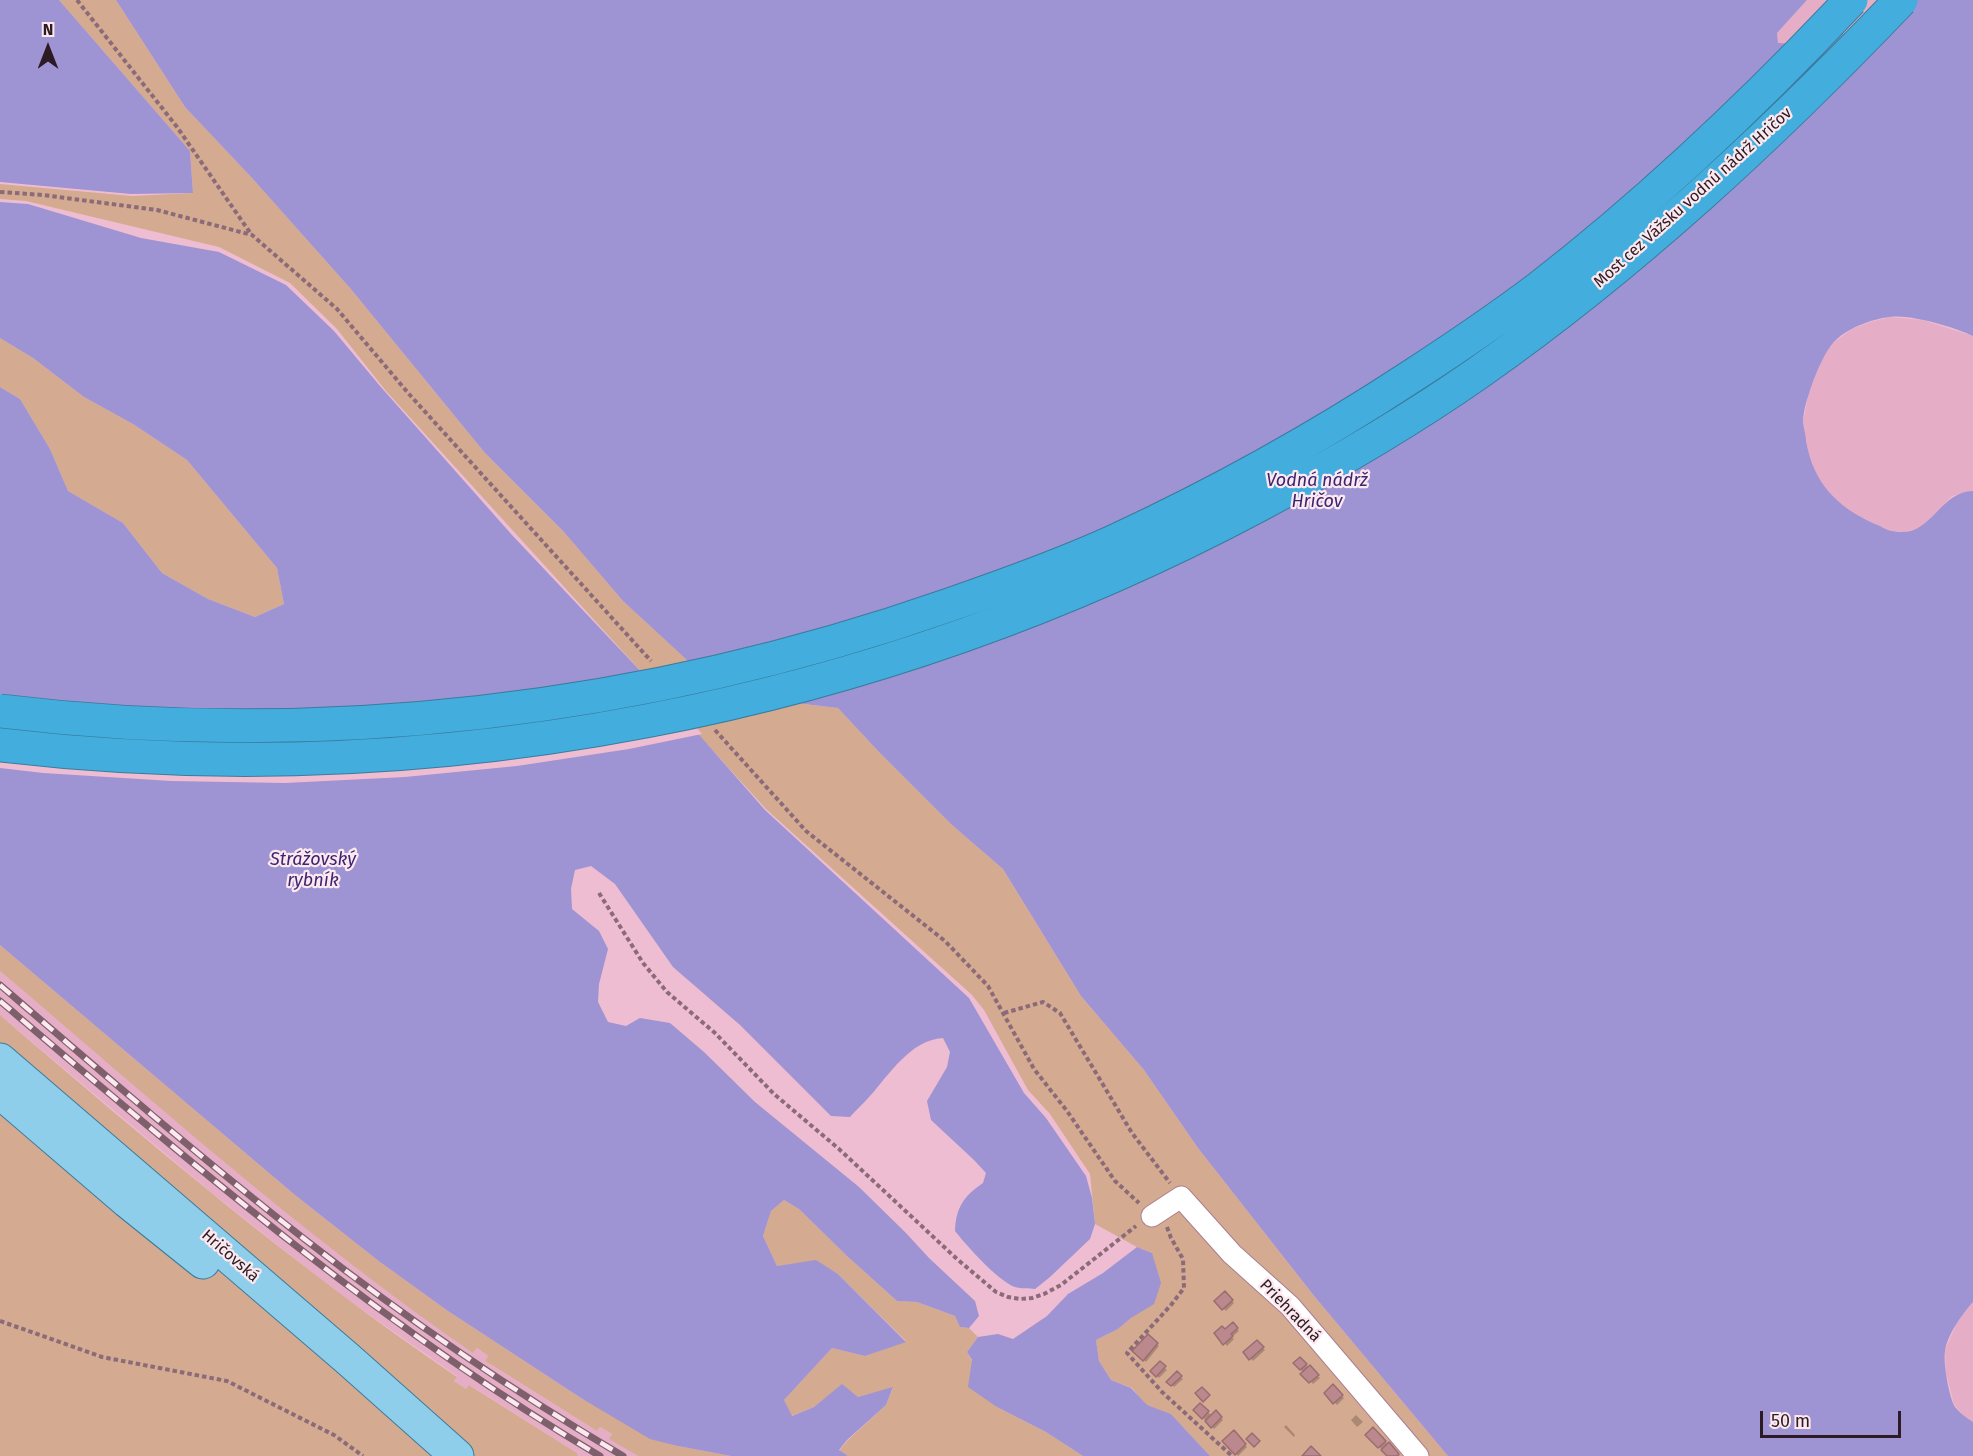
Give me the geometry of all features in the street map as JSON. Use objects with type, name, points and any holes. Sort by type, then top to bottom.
[{"type":"highway","name":"Most cez Vážsku vodnú nádrž Hričov","points":[[0,711],[54,718],[170,724],[288,726],[403,720],[518,709],[574,701],[747,666],[838,642],[1014,582],[1118,539],[1200,500],[1359,411],[1457,346],[1538,289],[1617,225],[1708,144],[1851,0]]},
{"type":"highway","name":"Most cez Vážsku vodnú nádrž Hričov","points":[[0,745],[169,758],[288,759],[408,753],[522,741],[638,723],[754,698],[848,673],[1024,614],[1119,574],[1234,518],[1378,438],[1474,376],[1555,317],[1638,251],[1795,107],[1901,0]]},
{"type":"main road","name":"Hričovská","points":[[0,1060],[322,1336],[457,1456]]},
{"type":"main road","name":"Hričovská","points":[[0,1092],[127,1201],[224,1278],[337,1375],[426,1456]]},
{"type":"street","points":[[1152,1216],[1181,1197]]},
{"type":"street","name":"Priehradná","points":[[1181,1197],[1232,1254],[1290,1306],[1418,1456]]},
{"type":"path","points":[[77,0],[177,127],[252,235],[337,309],[409,394],[655,665]]},
{"type":"path","points":[[0,192],[44,195],[157,210],[252,235]]},
{"type":"path","points":[[711,726],[806,831],[945,941],[988,986],[1034,1069],[1067,1111],[1115,1180],[1152,1216],[1168,1227],[1171,1238],[1183,1259],[1184,1288],[1126,1353],[1162,1392],[1232,1456]]},
{"type":"path","points":[[599,893],[643,963],[667,992],[715,1033],[774,1094],[839,1149],[996,1292],[1008,1298],[1020,1299],[1044,1294],[1061,1285],[1125,1233],[1152,1216]]},
{"type":"path","points":[[1004,1013],[1042,1002],[1060,1013],[1132,1132],[1181,1197]]},
{"type":"path","points":[[0,1321],[102,1357],[227,1381],[334,1436],[363,1456]]},
{"type":"shaded area","points":[[59,0],[116,0],[185,107],[350,288],[485,453],[564,532],[623,601],[688,661],[779,701],[838,708],[952,825],[1003,869],[1081,996],[1144,1070],[1198,1148],[1315,1297],[1448,1456],[1210,1456],[1171,1414],[1146,1405],[1132,1388],[1111,1380],[1099,1361],[1096,1340],[1118,1329],[1131,1318],[1152,1253],[1095,1224],[1090,1174],[1050,1114],[1028,1090],[984,1010],[972,995],[766,809],[386,391],[337,329],[290,283],[219,247],[26,201],[0,199],[0,184],[132,196],[193,193],[190,151]]},
{"type":"shaded area","points":[[1807,0],[1883,0],[1869,25],[1810,45],[1778,44],[1777,33]]},
{"type":"shaded area","points":[[1891,317],[1922,320],[1973,336],[1973,491],[1952,496],[1926,523],[1905,532],[1892,531],[1868,521],[1849,511],[1830,496],[1817,476],[1808,451],[1803,423],[1808,395],[1816,374],[1824,355],[1834,342],[1852,329]]},
{"type":"shaded area","points":[[0,338],[33,358],[84,397],[133,424],[187,460],[277,568],[284,604],[255,617],[208,599],[162,573],[123,523],[68,491],[50,449],[20,399],[0,387]]},
{"type":"shaded area","points":[[0,945],[295,1195],[380,1262],[448,1311],[581,1398],[678,1446],[731,1456],[638,1456],[609,1439],[612,1434],[600,1427],[597,1431],[485,1361],[488,1356],[477,1348],[473,1353],[411,1309],[291,1216],[0,971]]},
{"type":"shaded area","points":[[0,971],[233,1169],[357,1267],[442,1331],[474,1352],[476,1348],[488,1356],[485,1361],[597,1431],[600,1427],[612,1434],[610,1439],[638,1456],[578,1456],[577,1453],[470,1385],[466,1389],[454,1381],[457,1376],[338,1293],[212,1193],[0,1015]]},
{"type":"shaded area","points":[[0,1015],[280,1248],[457,1377],[454,1381],[466,1389],[469,1385],[577,1453],[578,1456],[0,1456]]},
{"type":"shaded area","points":[[784,1200],[799,1209],[897,1301],[917,1302],[955,1316],[960,1327],[969,1328],[978,1337],[967,1352],[997,1407],[1046,1432],[1083,1456],[848,1456],[839,1451],[886,1405],[893,1388],[858,1397],[842,1385],[814,1407],[791,1416],[784,1400],[832,1348],[865,1356],[906,1341],[838,1274],[816,1261],[777,1266],[763,1236],[771,1211]]},
{"type":"shaded area","points":[[1973,1302],[1973,1422],[1965,1418],[1954,1404],[1946,1373],[1945,1350],[1959,1318]]},
{"type":"water","points":[[0,0],[59,0],[190,151],[193,193],[131,194],[0,182]]},
{"type":"water","name":"Vodná nádrž Hričov","points":[[116,0],[1807,0],[1777,33],[1778,43],[1810,45],[1869,25],[1884,0],[1973,0],[1973,336],[1909,317],[1875,320],[1851,329],[1833,343],[1822,361],[1808,395],[1803,423],[1810,456],[1821,482],[1849,510],[1888,530],[1905,532],[1916,529],[1926,523],[1951,499],[1961,493],[1973,491],[1973,1302],[1952,1331],[1946,1345],[1945,1356],[1947,1380],[1955,1407],[1973,1422],[1973,1456],[1448,1456],[1315,1297],[1198,1148],[1144,1070],[1081,996],[1003,869],[952,825],[838,708],[779,701],[688,661],[623,601],[564,532],[485,453],[350,288],[185,107]]},
{"type":"water","name":"Strážovský rybník","points":[[0,202],[28,204],[141,238],[219,252],[286,285],[334,331],[512,535],[680,713],[765,810],[969,998],[1024,1093],[1046,1118],[1086,1176],[1092,1198],[1095,1224],[1090,1239],[1035,1289],[1015,1287],[1008,1283],[991,1270],[955,1231],[957,1215],[962,1203],[983,1183],[986,1173],[931,1120],[927,1101],[947,1067],[950,1052],[943,1038],[931,1040],[910,1052],[850,1117],[831,1116],[740,1025],[673,967],[615,884],[591,866],[575,870],[571,889],[572,909],[599,931],[608,949],[599,984],[598,1002],[608,1022],[626,1026],[640,1018],[670,1023],[704,1052],[755,1102],[859,1187],[975,1301],[979,1316],[969,1328],[960,1327],[955,1316],[917,1302],[897,1301],[799,1209],[784,1200],[771,1211],[763,1236],[777,1266],[816,1260],[838,1274],[906,1342],[865,1356],[832,1348],[784,1400],[792,1416],[814,1407],[842,1384],[858,1397],[893,1387],[886,1405],[839,1450],[848,1456],[731,1456],[678,1446],[650,1439],[581,1398],[448,1311],[380,1262],[295,1195],[0,945],[0,387],[20,399],[50,449],[68,491],[123,523],[162,573],[208,599],[255,617],[284,604],[277,568],[187,460],[133,424],[84,397],[33,358],[0,338]]},
{"type":"water","points":[[1137,1247],[1152,1253],[1161,1283],[1154,1304],[1118,1329],[1096,1340],[1099,1361],[1111,1380],[1131,1388],[1147,1405],[1171,1414],[1210,1456],[1083,1456],[1046,1432],[997,1407],[968,1387],[972,1360],[967,1352],[978,1337],[998,1334],[1013,1339],[1047,1316],[1068,1294],[1103,1273]]},
{"type":"pier","points":[[683,711],[702,734],[629,749],[517,766],[405,777],[285,783],[171,781],[0,768],[0,729],[173,743],[283,744],[403,738]]},
{"type":"building","points":[[1225,1291],[1233,1300],[1222,1310],[1214,1301]]},
{"type":"building","points":[[1233,1322],[1238,1328],[1223,1345],[1214,1333],[1222,1326],[1225,1329]]},
{"type":"building","points":[[1148,1334],[1158,1343],[1143,1361],[1132,1351]]},
{"type":"building","points":[[1257,1340],[1264,1347],[1249,1360],[1243,1352]]},
{"type":"building","points":[[1300,1357],[1307,1364],[1300,1370],[1293,1363]]},
{"type":"building","points":[[1160,1361],[1166,1366],[1156,1377],[1150,1371]]},
{"type":"building","points":[[1310,1365],[1319,1375],[1309,1383],[1300,1374]]},
{"type":"building","points":[[1177,1371],[1182,1376],[1171,1386],[1166,1382]]},
{"type":"building","points":[[1333,1384],[1343,1395],[1333,1404],[1324,1393]]},
{"type":"building","points":[[1202,1387],[1210,1395],[1203,1402],[1195,1393]]},
{"type":"building","points":[[1200,1403],[1209,1411],[1202,1419],[1193,1410]]},
{"type":"building","points":[[1216,1410],[1222,1417],[1211,1428],[1205,1421]]},
{"type":"building","points":[[1373,1427],[1386,1441],[1378,1448],[1365,1435]]},
{"type":"building","points":[[1234,1430],[1246,1444],[1235,1455],[1222,1441]]},
{"type":"building","points":[[1252,1433],[1260,1441],[1254,1447],[1246,1439]]},
{"type":"building","points":[[1389,1442],[1399,1454],[1397,1456],[1387,1456],[1381,1450]]},
{"type":"building","points":[[1311,1446],[1321,1456],[1302,1456]]},
{"type":"railway","points":[[0,985],[190,1147],[345,1270],[462,1354],[623,1456]]},
{"type":"railway","points":[[0,1001],[217,1183],[365,1299],[442,1354],[600,1456]]}]
